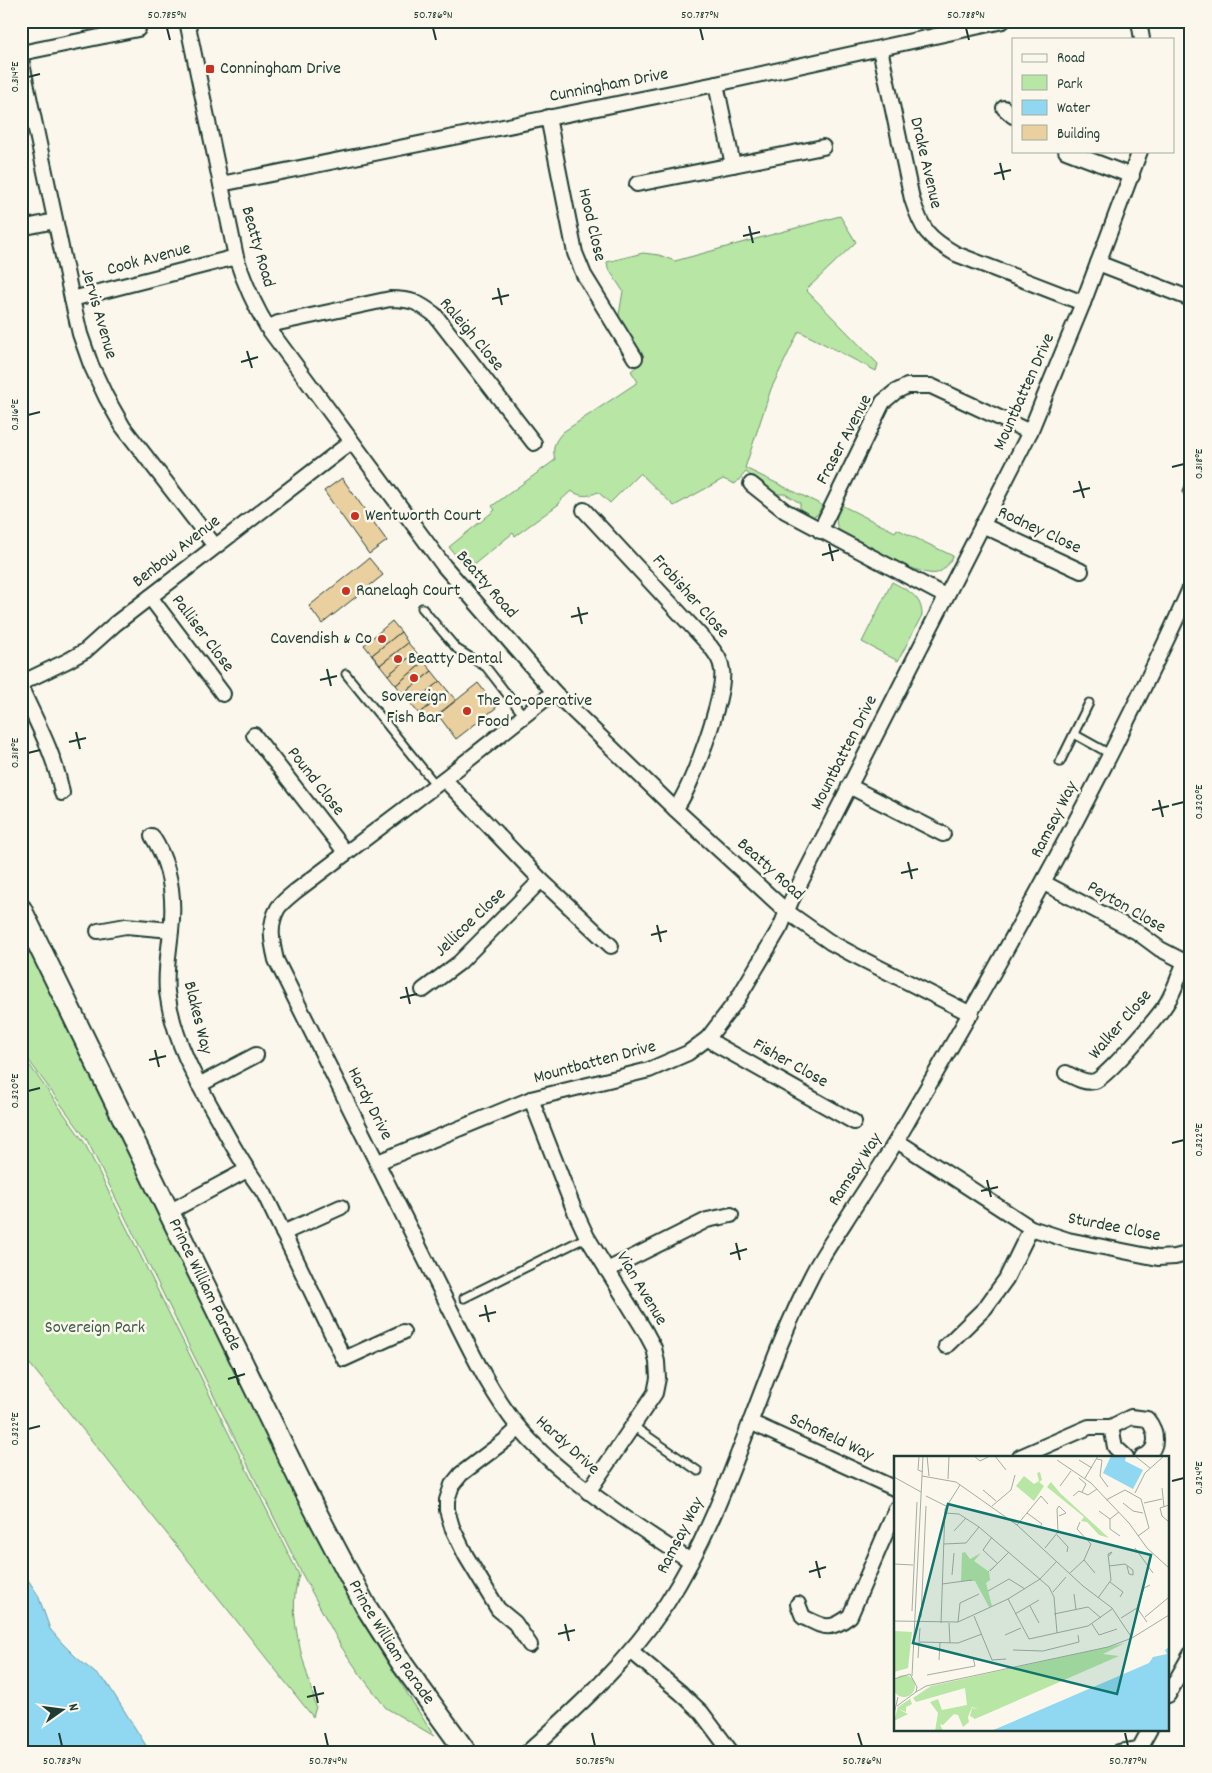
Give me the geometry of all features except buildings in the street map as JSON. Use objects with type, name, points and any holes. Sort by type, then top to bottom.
[{"type":"street","name":"Beatty Road","points":[[187,21],[236,257],[244,282],[268,328],[444,566],[554,692],[675,809],[786,911],[830,942],[854,956],[971,1014]]},
{"type":"street","name":"Cunningham Drive","points":[[221,184],[716,84],[1003,21]]},
{"type":"street","points":[[1139,21],[1142,38]]},
{"type":"street","points":[[21,53],[138,29]]},
{"type":"street","name":"Drake Avenue","points":[[880,49],[912,199],[919,221],[927,234],[956,254],[1083,303]]},
{"type":"street","name":"Jervis Avenue","points":[[21,58],[72,299],[80,334],[91,365],[114,412],[124,427],[215,546]]},
{"type":"street","points":[[716,84],[733,165]]},
{"type":"street","name":"Hood Close","points":[[548,117],[575,253],[584,276],[635,358]]},
{"type":"street","points":[[637,184],[823,146]]},
{"type":"street","points":[[1069,152],[1132,176]]},
{"type":"street","name":"Mountbatten Drive","points":[[378,1162],[531,1099],[650,1070],[688,1053],[708,1038],[737,1000],[781,926],[786,911],[849,786],[1030,432],[1083,303],[1140,152]]},
{"type":"street","points":[[21,228],[55,221]]},
{"type":"street","name":"Cook Avenue","points":[[72,299],[236,257]]},
{"type":"street","points":[[1098,263],[1191,299]]},
{"type":"street","name":"Raleigh Close","points":[[268,328],[278,323],[390,299],[406,299],[422,305],[435,315],[534,443]]},
{"type":"street","name":"Fraser Avenue","points":[[820,531],[883,402],[895,392],[907,386],[931,386],[1030,432]]},
{"type":"street","name":"Benbow Avenue","points":[[21,683],[84,651],[215,546],[351,442]]},
{"type":"street","points":[[750,484],[785,511],[946,596]]},
{"type":"street","name":"Frobisher Close","points":[[584,510],[710,646],[719,659],[722,670],[722,686],[695,774],[675,809]]},
{"type":"street","name":"Rodney Close","points":[[982,526],[1080,571]]},
{"type":"street","name":"Ramsay Way","points":[[528,1752],[616,1669],[666,1604],[691,1561],[717,1508],[789,1322],[812,1274],[896,1141],[971,1014],[1044,883],[1185,613],[1191,586]]},
{"type":"street","name":"Palliser Close","points":[[150,597],[223,694]]},
{"type":"street","points":[[21,688],[52,753],[59,772],[62,793]]},
{"type":"street","name":"Hardy Drive","points":[[554,692],[296,891],[278,908],[272,923],[272,939],[276,960],[482,1372],[519,1428],[542,1453],[588,1492],[691,1561]]},
{"type":"street","name":"Pound Close","points":[[254,735],[346,853]]},
{"type":"street","points":[[439,782],[611,946]]},
{"type":"street","points":[[849,786],[943,834]]},
{"type":"street","name":"Blakes Way","points":[[152,836],[161,851],[170,882],[171,930],[166,964],[168,992],[185,1058],[246,1170],[264,1193],[344,1359],[403,1332]]},
{"type":"street","name":"Jellicoe Close","points":[[423,990],[464,958],[541,880]]},
{"type":"street","name":"Peyton Close","points":[[1044,883],[1137,932],[1160,949],[1188,962]]},
{"type":"street","name":"Prince William Parade","points":[[21,909],[300,1480],[365,1606],[403,1665],[466,1752]]},
{"type":"street","points":[[98,931],[126,926],[171,930]]},
{"type":"street","name":"Walker Close","points":[[1066,1073],[1084,1082],[1096,1081],[1107,1072],[1155,1020],[1168,1002],[1188,962]]},
{"type":"street","name":"Fisher Close","points":[[708,1038],[717,1045],[854,1122]]},
{"type":"street","points":[[199,1085],[256,1055]]},
{"type":"street","name":"Vian Avenue","points":[[531,1099],[573,1207],[587,1237],[645,1331],[654,1348],[658,1362],[658,1378],[655,1393],[588,1492]]},
{"type":"street","name":"Sturdee Close","points":[[896,1141],[1031,1228],[1068,1240],[1158,1258],[1191,1254]]},
{"type":"street","points":[[169,1212],[246,1170]]},
{"type":"street","points":[[283,1233],[341,1207]]},
{"type":"street","points":[[607,1270],[707,1220],[731,1216]]},
{"type":"street","points":[[946,1346],[985,1308],[1006,1279],[1031,1228]]},
{"type":"street","points":[[1024,1456],[1037,1453],[1089,1427],[1111,1427],[1131,1417],[1147,1419],[1154,1426],[1156,1439],[1152,1450],[1144,1456]]},
{"type":"street","name":"Schofield Way","points":[[750,1422],[894,1488]]},
{"type":"street","points":[[1111,1427],[1115,1448],[1125,1456]]},
{"type":"street","points":[[519,1428],[461,1474],[452,1485],[447,1500],[447,1510],[452,1527],[466,1556],[498,1609],[515,1623],[530,1645]]},
{"type":"street","points":[[798,1604],[803,1617],[824,1627],[839,1625],[850,1616],[894,1514]]},
{"type":"street","points":[[631,1651],[701,1712],[731,1752]]},
{"type":"street","points":[[1170,1691],[1191,1654]]},
{"type":"street","points":[[1119,1752],[1141,1750],[1150,1730]]},
{"type":"lane","points":[[1188,492],[1191,484]]},
{"type":"lane","points":[[422,608],[457,649],[486,667],[524,716]]},
{"type":"lane","points":[[346,674],[439,782]]},
{"type":"lane","points":[[1060,762],[1089,703]]},
{"type":"lane","points":[[1074,734],[1110,754]]},
{"type":"lane","points":[[464,1298],[587,1237]]},
{"type":"lane","points":[[633,1426],[698,1471]]},
{"type":"green space","points":[[840,216],[856,242],[806,290],[878,364],[876,371],[799,331],[771,389],[745,468],[822,505],[818,514],[809,519],[800,512],[800,503],[785,494],[771,491],[746,472],[735,484],[723,479],[674,506],[640,473],[610,503],[598,492],[585,496],[571,491],[559,504],[515,536],[513,533],[467,570],[449,547],[495,510],[492,506],[555,460],[554,445],[563,432],[638,382],[631,371],[642,362],[622,329],[619,315],[623,291],[608,268],[607,262],[643,253],[659,255],[675,261]]},
{"type":"green space","points":[[841,505],[895,532],[897,529],[953,556],[945,568],[937,573],[918,570],[890,559],[843,535],[838,528],[836,520]]},
{"type":"green space","points":[[892,582],[913,594],[919,603],[922,615],[898,661],[862,642]]},
{"type":"green space","name":"Sovereign Park","points":[[21,930],[361,1620],[434,1736],[386,1708],[342,1648],[301,1572],[87,1140],[30,1062],[21,1046]]},
{"type":"green space","name":"Sovereign Park","points":[[21,1053],[84,1142],[299,1575],[294,1608],[298,1641],[316,1707],[313,1717],[21,1353]]},
{"type":"water","points":[[21,1569],[38,1595],[50,1629],[77,1658],[107,1683],[150,1752],[21,1752]]},
{"type":"place","name":"Conningham Drive","points":[[210,69]]},
{"type":"place","name":"Wentworth Court","points":[[355,516]]},
{"type":"place","name":"Ranelagh Court","points":[[346,591]]},
{"type":"place","name":"Cavendish & Co","points":[[382,639]]},
{"type":"place","name":"Beatty Dental","points":[[398,659]]},
{"type":"place","name":"Sovereign Fish Bar","points":[[414,678]]},
{"type":"place","name":"The Co-operative Food","points":[[467,711]]}]
